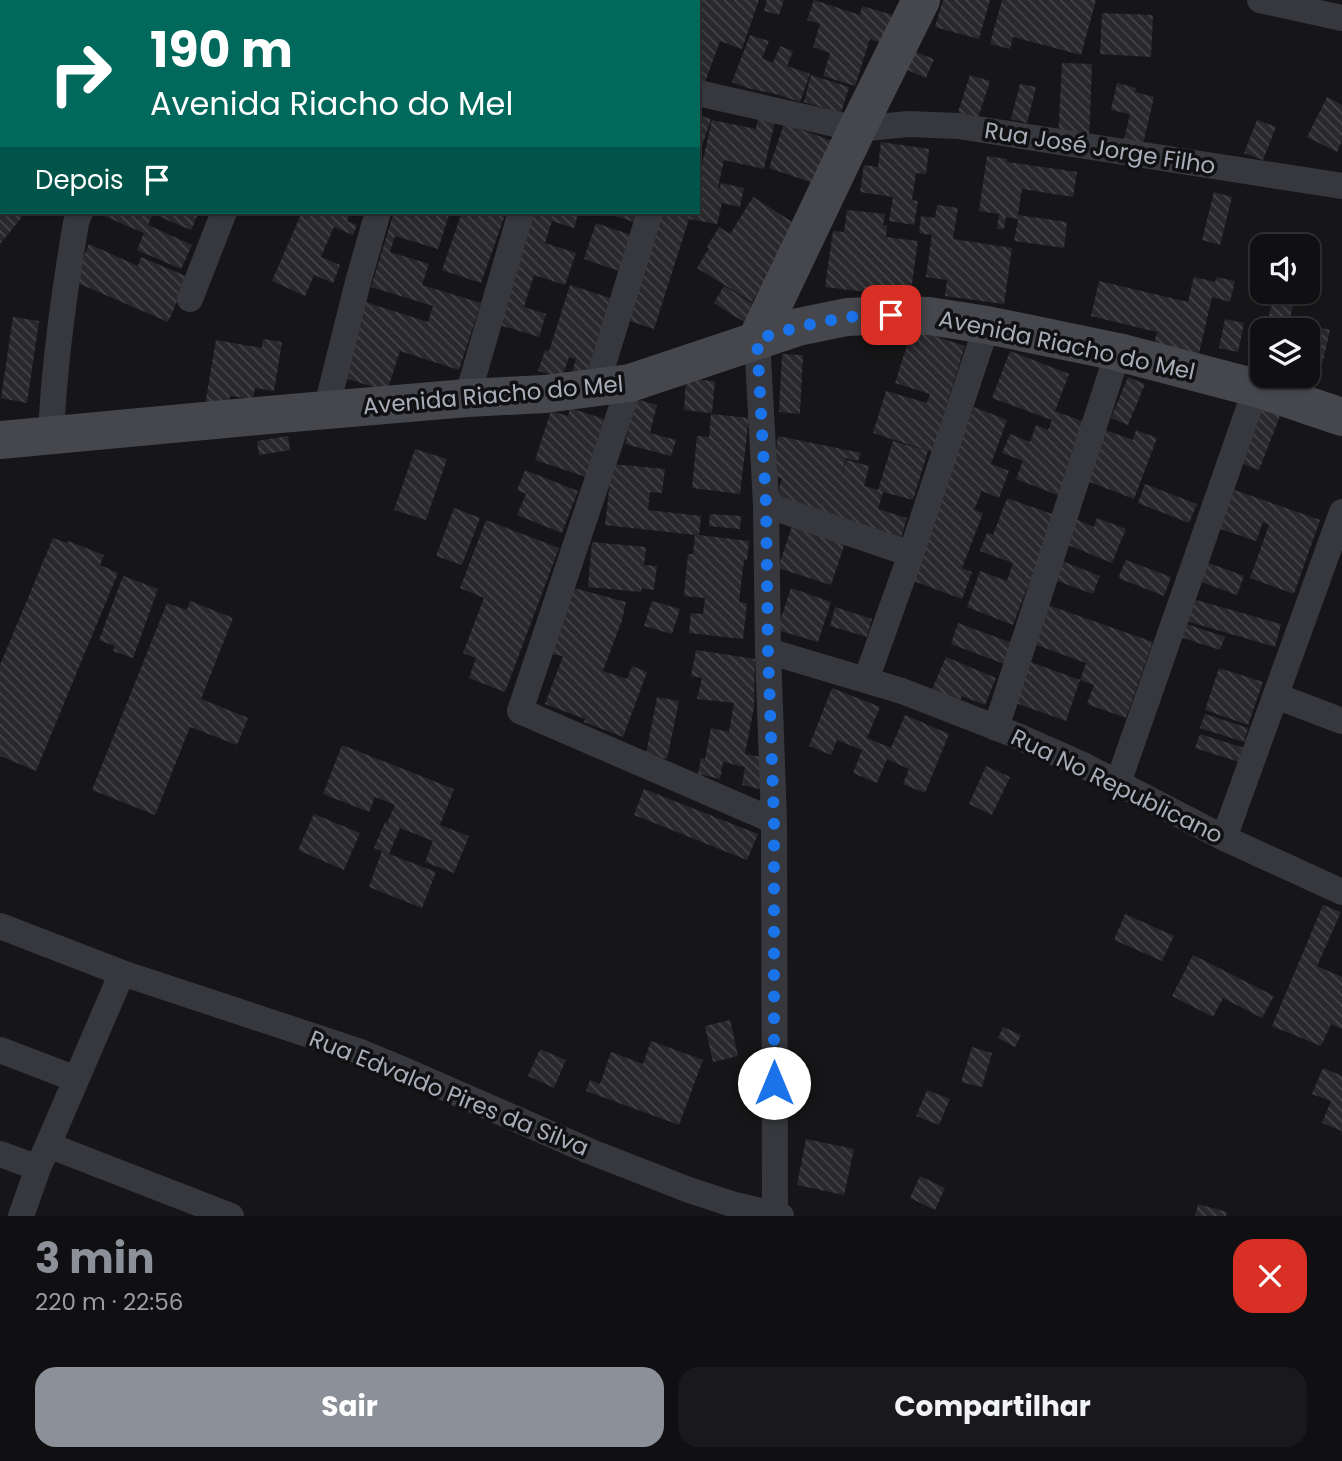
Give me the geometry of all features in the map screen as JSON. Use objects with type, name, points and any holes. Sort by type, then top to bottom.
[{"type":"street","points":[[778,1215],[774,821],[766,505],[757,339],[920,0]]},
{"type":"street","points":[[1260,0],[1342,18]]},
{"type":"street","name":"Rua José Jorge Filho","points":[[700,93],[857,129],[908,124],[958,126],[1342,186]]},
{"type":"street","points":[[51,435],[63,298],[79,214]]},
{"type":"street","points":[[190,299],[223,214]]},
{"type":"street","points":[[326,410],[376,214]]},
{"type":"street","points":[[467,398],[520,214]]},
{"type":"street","points":[[650,214],[613,385],[520,711],[774,821]]},
{"type":"street","name":"Avenida Riacho do Mel","points":[[0,440],[467,398],[545,394],[613,385],[798,327],[847,317],[891,315],[929,316],[987,324],[1118,352],[1250,386]]},
{"type":"street","points":[[866,680],[987,324]]},
{"type":"street","points":[[996,728],[1118,352]]},
{"type":"street","points":[[1118,783],[1256,388]]},
{"type":"street","name":"Avenida Riacho do Mel","points":[[1256,388],[1342,417]]},
{"type":"street","points":[[766,505],[911,554]]},
{"type":"street","points":[[1224,838],[1342,512]]},
{"type":"street","name":"Rua No Republicano","points":[[768,651],[902,691],[996,728],[1085,766],[1224,838],[1342,892]]},
{"type":"street","points":[[1276,696],[1342,721]]},
{"type":"street","name":"Rua Edvaldo Pires da Silva","points":[[0,926],[122,973],[358,1051],[589,1151],[689,1190],[778,1215]]},
{"type":"street","points":[[20,1216],[122,973]]},
{"type":"street","points":[[0,1050],[76,1079]]},
{"type":"street","points":[[0,1154],[43,1157],[231,1216]]},
{"type":"building","points":[[700,0],[759,0],[742,49],[720,41],[704,85],[700,84]]},
{"type":"building","points":[[767,0],[784,0],[779,15],[764,11]]},
{"type":"building","points":[[814,0],[860,15],[862,6],[892,15],[883,43],[870,39],[855,86],[823,76],[830,53],[813,47],[820,24],[807,20]]},
{"type":"building","points":[[943,0],[990,0],[979,39],[935,27]]},
{"type":"building","points":[[1002,0],[1096,0],[1081,55],[1013,37],[1010,49],[990,44]]},
{"type":"building","points":[[1102,13],[1153,15],[1151,57],[1100,54]]},
{"type":"building","points":[[750,35],[769,41],[762,58],[773,63],[780,46],[793,51],[787,66],[810,74],[800,102],[732,82]]},
{"type":"building","points":[[905,48],[934,59],[926,78],[898,66]]},
{"type":"building","points":[[1062,63],[1092,64],[1089,142],[1058,141]]},
{"type":"building","points":[[811,75],[849,87],[841,113],[804,102]]},
{"type":"building","points":[[970,75],[990,81],[978,118],[958,112]]},
{"type":"building","points":[[1117,83],[1154,97],[1142,148],[1123,144],[1130,114],[1111,110]]},
{"type":"building","points":[[1020,84],[1036,87],[1027,123],[1011,119]]},
{"type":"building","points":[[1327,97],[1342,105],[1342,141],[1337,152],[1307,137]]},
{"type":"building","points":[[700,116],[711,119],[700,152]]},
{"type":"building","points":[[758,118],[775,121],[764,169],[724,160],[718,187],[720,188],[721,183],[744,188],[740,207],[722,203],[717,224],[689,219],[654,329],[624,319],[657,214],[700,214],[700,172],[712,120],[756,129]]},
{"type":"building","points":[[1257,120],[1276,127],[1263,160],[1244,153]]},
{"type":"building","points":[[784,124],[836,142],[822,186],[769,168]]},
{"type":"building","points":[[881,142],[929,149],[926,174],[916,173],[912,200],[918,201],[914,225],[889,221],[893,197],[860,192],[864,165],[878,167]]},
{"type":"building","points":[[987,156],[1007,159],[1007,162],[1077,172],[1073,197],[1022,189],[1018,215],[1067,222],[1064,248],[1014,241],[1018,219],[1006,217],[1004,229],[997,229],[999,214],[979,211]]},
{"type":"building","points":[[1214,192],[1232,197],[1220,245],[1202,240]]},
{"type":"building","points":[[753,197],[799,226],[752,302],[697,268],[719,227],[730,234]]},
{"type":"building","points":[[937,205],[958,208],[953,239],[1012,248],[1004,304],[945,296],[947,280],[926,277],[932,235],[919,233],[921,216],[935,218]]},
{"type":"building","points":[[847,210],[885,214],[883,225],[887,226],[886,237],[918,241],[910,297],[825,287],[833,231],[844,232]]},
{"type":"building","points":[[0,214],[24,214],[0,244]]},
{"type":"building","points":[[153,214],[148,225],[192,245],[181,269],[137,250],[144,233],[104,216]]},
{"type":"building","points":[[153,214],[198,214],[191,230]]},
{"type":"building","points":[[301,214],[350,214],[347,221],[357,225],[353,235],[334,227],[321,257],[340,265],[333,283],[314,275],[305,296],[272,281]]},
{"type":"building","points":[[393,214],[449,214],[438,249],[395,236],[390,252],[429,264],[422,285],[481,303],[459,370],[400,351],[387,391],[338,376],[359,300],[428,322],[433,306],[371,287]]},
{"type":"building","points":[[461,214],[505,214],[481,283],[442,270]]},
{"type":"building","points":[[528,214],[578,214],[574,228],[552,221],[545,243],[576,253],[565,285],[534,275],[524,307],[546,314],[539,337],[493,323]]},
{"type":"building","points":[[608,214],[637,214],[634,222]]},
{"type":"building","points":[[596,223],[631,235],[619,271],[584,259]]},
{"type":"building","points":[[89,244],[138,266],[141,257],[188,277],[168,322],[73,281]]},
{"type":"building","points":[[1194,277],[1215,282],[1217,277],[1235,281],[1230,302],[1212,297],[1198,358],[1153,348],[1157,332],[1091,316],[1099,281],[1188,302]]},
{"type":"building","points":[[570,285],[610,298],[586,376],[572,372],[576,359],[569,357],[562,378],[538,371],[545,350],[549,351]]},
{"type":"building","points":[[724,286],[760,308],[749,325],[714,303]]},
{"type":"building","points":[[1272,304],[1293,304],[1290,318],[1269,318]]},
{"type":"building","points":[[13,317],[39,321],[27,403],[1,398]]},
{"type":"building","points":[[1225,319],[1244,323],[1238,352],[1219,348]]},
{"type":"building","points":[[1320,328],[1330,330],[1320,364]]},
{"type":"building","points":[[912,329],[965,346],[932,452],[873,433],[886,391],[927,403],[930,394],[895,383]]},
{"type":"building","points":[[263,339],[282,342],[274,391],[255,388],[253,399],[230,396],[228,409],[205,405],[216,340],[262,348]]},
{"type":"building","points":[[1010,351],[1069,374],[1055,411],[1090,424],[1063,497],[1016,479],[1023,461],[1002,453],[1010,434],[1030,442],[1036,425],[1048,430],[1052,420],[992,398]]},
{"type":"building","points":[[782,354],[803,355],[800,414],[779,412]]},
{"type":"building","points":[[1128,377],[1145,384],[1128,425],[1111,418]]},
{"type":"building","points":[[686,379],[715,381],[712,413],[684,410]]},
{"type":"building","points":[[636,399],[657,405],[650,433],[676,440],[671,456],[625,444]]},
{"type":"building","points":[[1255,406],[1280,416],[1259,470],[1234,461]]},
{"type":"building","points":[[974,407],[1007,420],[991,464],[1009,471],[999,498],[982,491],[974,510],[983,513],[962,568],[972,572],[962,599],[908,579]]},
{"type":"building","points":[[570,408],[604,419],[586,477],[535,460],[551,411],[568,416]]},
{"type":"building","points":[[711,414],[749,418],[740,494],[692,488],[697,436],[709,437]]},
{"type":"building","points":[[1105,430],[1133,440],[1136,430],[1157,438],[1134,499],[1087,481]]},
{"type":"building","points":[[288,436],[290,450],[259,455],[257,441]]},
{"type":"building","points":[[778,436],[861,453],[858,461],[841,457],[846,459],[840,478],[847,460],[869,466],[864,486],[878,490],[893,441],[928,451],[913,500],[883,492],[878,509],[907,518],[900,541],[775,503],[782,478],[772,477]]},
{"type":"building","points":[[415,449],[447,459],[426,520],[394,510]]},
{"type":"building","points":[[612,464],[665,469],[662,493],[650,492],[648,510],[701,516],[699,535],[749,541],[739,602],[747,603],[743,639],[689,633],[691,613],[703,614],[705,598],[684,596],[688,554],[693,554],[695,535],[605,525]]},
{"type":"building","points":[[525,470],[578,491],[562,533],[517,515],[526,494],[517,490]]},
{"type":"building","points":[[1145,484],[1197,504],[1189,523],[1138,503]]},
{"type":"building","points":[[1229,488],[1320,520],[1294,594],[1250,578],[1269,525],[1263,522],[1256,541],[1215,527]]},
{"type":"building","points":[[1007,498],[1055,515],[1013,625],[967,607],[980,571],[1007,581],[1013,563],[980,551],[987,533],[993,535]]},
{"type":"building","points":[[454,508],[480,518],[462,565],[436,556]]},
{"type":"building","points":[[710,514],[741,516],[740,529],[709,526]]},
{"type":"building","points":[[1073,518],[1094,527],[1097,518],[1126,529],[1112,563],[1063,543]]},
{"type":"building","points":[[486,520],[559,548],[505,692],[469,678],[476,658],[463,653],[484,598],[460,588]]},
{"type":"building","points":[[792,526],[845,543],[831,585],[778,568]]},
{"type":"building","points":[[53,538],[104,555],[100,565],[118,573],[36,771],[0,756],[0,665]]},
{"type":"building","points":[[592,542],[646,547],[644,565],[657,566],[654,590],[642,588],[641,592],[588,587]]},
{"type":"building","points":[[1126,560],[1171,577],[1164,596],[1118,578]]},
{"type":"building","points":[[1062,561],[1100,576],[1093,594],[1055,580]]},
{"type":"building","points":[[1203,561],[1244,576],[1237,595],[1196,580]]},
{"type":"building","points":[[123,576],[158,589],[133,658],[113,651],[115,646],[99,640]]},
{"type":"building","points":[[570,587],[626,602],[603,671],[627,679],[632,666],[647,672],[623,737],[545,704],[563,656],[549,654]]},
{"type":"building","points":[[791,588],[831,602],[818,642],[777,630]]},
{"type":"building","points":[[1189,598],[1281,624],[1275,647],[1183,620]]},
{"type":"building","points":[[190,601],[233,618],[201,699],[248,718],[237,745],[190,727],[155,815],[92,790],[167,603],[187,610]]},
{"type":"building","points":[[652,601],[680,609],[672,634],[644,626]]},
{"type":"building","points":[[1045,604],[1153,642],[1126,718],[1087,704],[1094,685],[1080,680],[1086,663],[1031,643]]},
{"type":"building","points":[[835,607],[872,619],[867,637],[830,626]]},
{"type":"building","points":[[1181,622],[1225,637],[1220,650],[1177,636]]},
{"type":"building","points":[[958,623],[1012,643],[1004,664],[951,644]]},
{"type":"building","points":[[696,650],[755,659],[754,707],[745,754],[766,758],[760,789],[742,785],[745,767],[723,762],[720,779],[698,774],[701,758],[705,759],[711,728],[729,732],[734,703],[697,699],[702,678],[691,676]]},
{"type":"building","points":[[946,657],[996,678],[985,705],[962,696],[958,705],[930,694]]},
{"type":"building","points":[[1025,660],[1080,680],[1066,721],[1010,701]]},
{"type":"building","points":[[1219,668],[1263,682],[1248,725],[1205,710]]},
{"type":"building","points":[[832,688],[880,707],[867,738],[891,748],[905,715],[949,734],[925,793],[903,784],[909,769],[887,759],[877,783],[853,773],[862,750],[837,740],[831,755],[809,746]]},
{"type":"building","points":[[657,697],[679,701],[667,759],[646,754]]},
{"type":"building","points":[[1205,714],[1248,728],[1244,742],[1200,728]]},
{"type":"building","points":[[1200,734],[1244,748],[1239,762],[1195,748]]},
{"type":"building","points":[[342,745],[454,789],[440,825],[469,836],[454,873],[425,862],[433,841],[400,828],[389,854],[436,872],[422,908],[369,887],[382,851],[374,848],[395,805],[375,797],[369,812],[323,794]]},
{"type":"building","points":[[986,766],[1010,777],[992,815],[969,804]]},
{"type":"building","points":[[644,789],[758,834],[747,860],[634,815]]},
{"type":"building","points":[[314,814],[360,833],[344,870],[298,850]]},
{"type":"building","points":[[1323,905],[1341,912],[1317,966],[1342,977],[1342,1029],[1331,1024],[1321,1046],[1272,1026]]},
{"type":"building","points":[[1125,914],[1174,936],[1162,961],[1114,940]]},
{"type":"building","points":[[1193,955],[1274,996],[1262,1018],[1223,998],[1213,1017],[1172,996]]},
{"type":"building","points":[[730,1020],[738,1056],[713,1062],[705,1026]]},
{"type":"building","points":[[1003,1027],[1021,1035],[1015,1047],[998,1038]]},
{"type":"building","points":[[651,1041],[703,1060],[679,1125],[586,1091],[590,1080],[600,1084],[611,1052],[643,1064]]},
{"type":"building","points":[[972,1047],[992,1053],[982,1087],[961,1082]]},
{"type":"building","points":[[540,1049],[566,1060],[554,1088],[528,1076]]},
{"type":"building","points":[[1323,1068],[1342,1076],[1342,1131],[1322,1123],[1331,1101],[1312,1094]]},
{"type":"building","points":[[927,1090],[950,1099],[939,1125],[916,1116]]},
{"type":"building","points":[[806,1139],[854,1149],[844,1195],[797,1185]]},
{"type":"building","points":[[920,1176],[945,1188],[935,1210],[910,1198]]},
{"type":"building","points":[[1198,1204],[1227,1212],[1226,1216],[1195,1216]]},
{"type":"route","points":[[774,1083],[774,821],[766,505],[757,339],[847,317],[891,315]]}]
